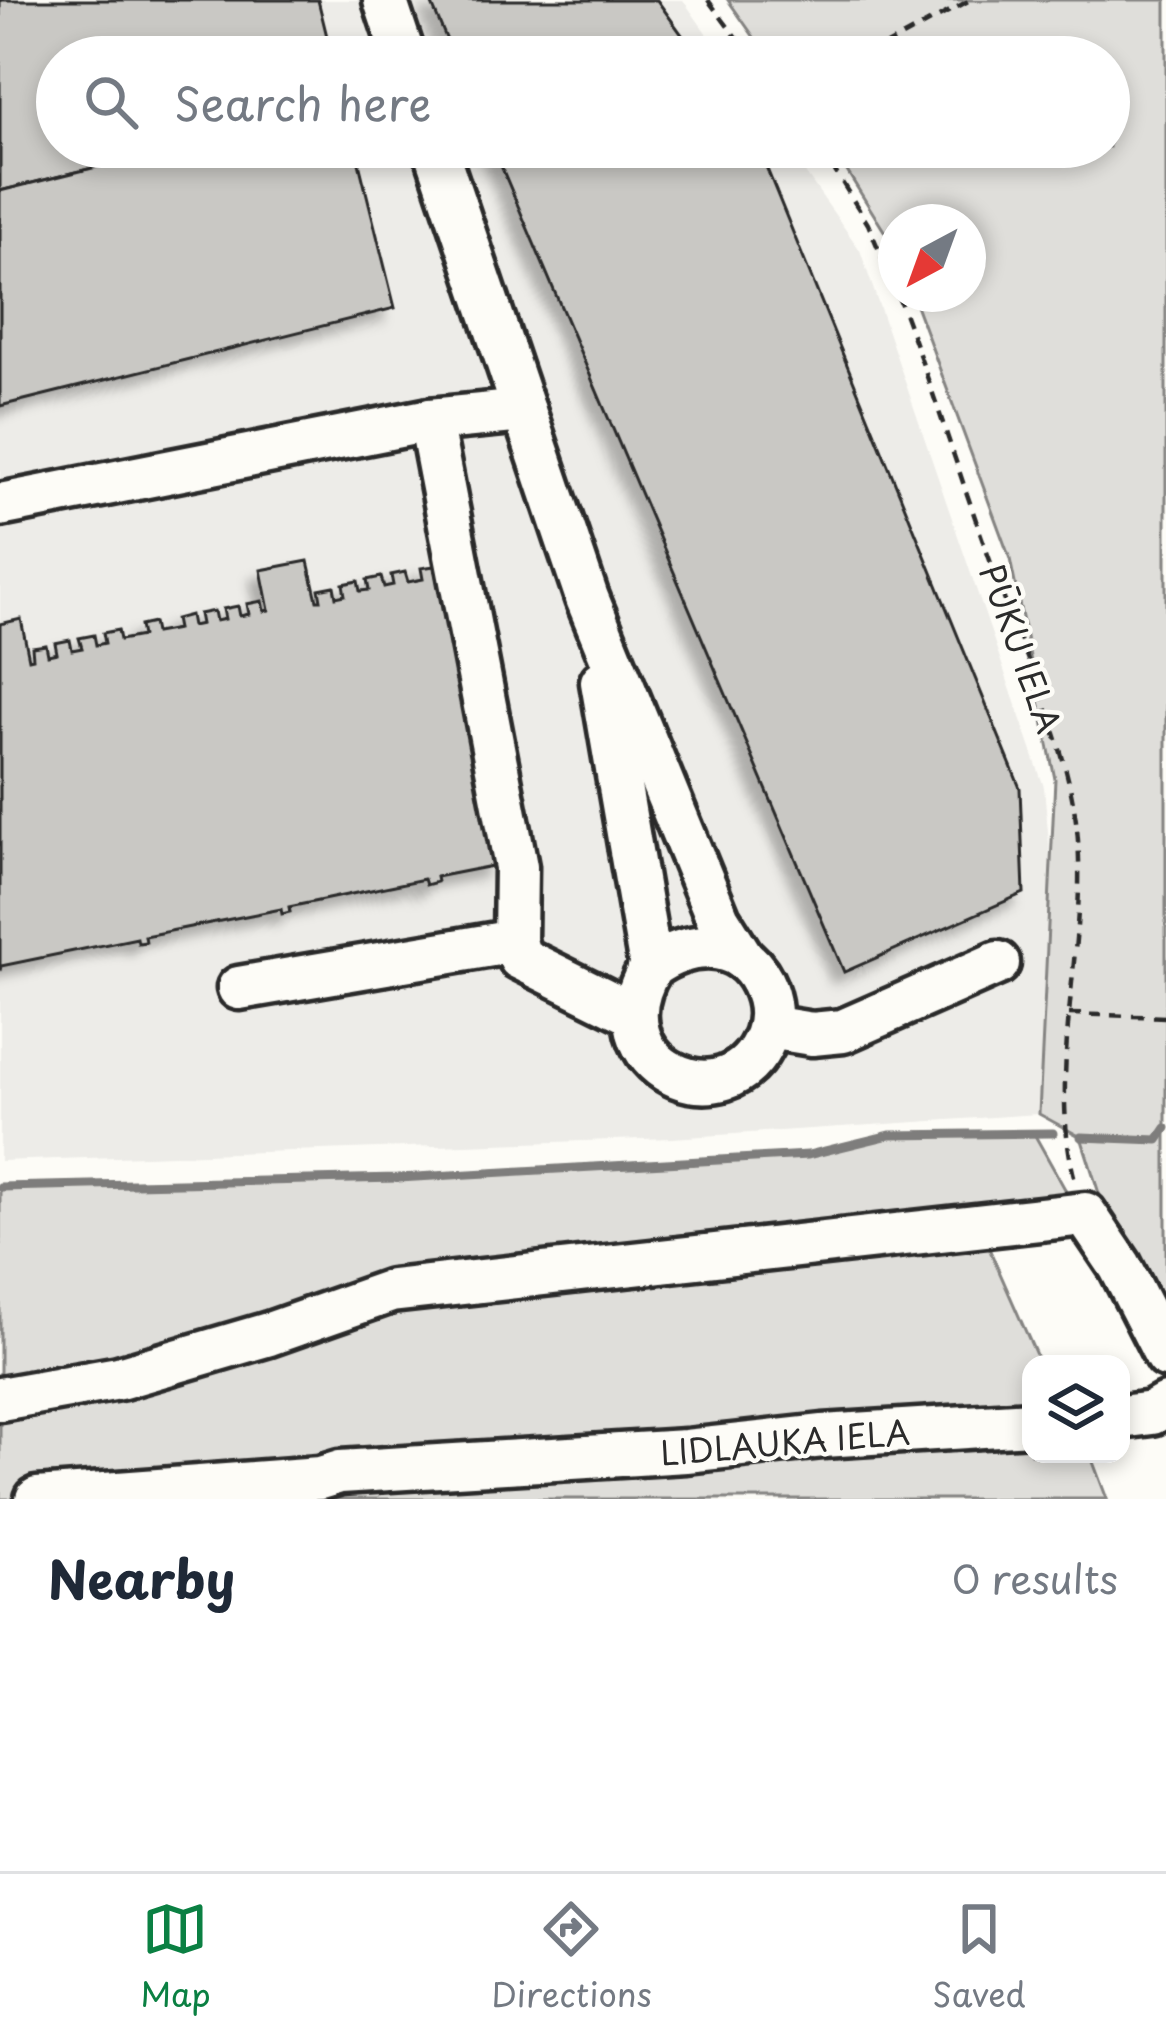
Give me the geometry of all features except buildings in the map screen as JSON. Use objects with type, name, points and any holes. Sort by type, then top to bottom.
[{"type":"street","points":[[385,0],[397,36]]},
{"type":"street","points":[[442,168],[587,598],[718,919],[760,977],[770,1001],[770,1027],[760,1050],[743,1069],[721,1080],[695,1082],[671,1075],[651,1060],[638,1038],[633,1014],[638,989],[651,967],[671,952],[695,945],[721,947],[743,959]]},
{"type":"street","points":[[0,505],[430,420],[524,411]]},
{"type":"street","points":[[430,420],[516,867],[515,940],[520,958],[633,1014]]},
{"type":"street","points":[[587,598],[651,967]]},
{"type":"street","points":[[239,988],[515,940]]},
{"type":"street","points":[[770,1027],[812,1034],[843,1031],[998,963]]},
{"type":"street","points":[[0,1399],[118,1378],[269,1334],[392,1291],[1084,1214],[1112,1253],[1166,1356]]},
{"type":"street","points":[[1130,1416],[1152,1413],[1166,1405]]},
{"type":"street","name":"LIDLAUKA IELA","points":[[37,1499],[318,1488],[340,1472],[1022,1424]]},
{"type":"path","points":[[708,0],[735,36]]},
{"type":"path","points":[[904,36],[970,0]]},
{"type":"path","name":"PŪKU IELA","points":[[833,168],[878,248]]},
{"type":"path","name":"PŪKU IELA","points":[[904,312],[1069,783],[1076,818],[1070,1163],[1084,1214]]},
{"type":"path","points":[[1069,1014],[1166,1017]]},
{"type":"shaded area","points":[[0,0],[683,0],[708,36],[36,36],[36,168],[802,168],[860,250],[1044,787],[1060,966],[1039,1114],[672,1138],[0,1161]]},
{"type":"shaded area","points":[[728,0],[1166,0],[1166,1326],[1112,1234],[1081,1137],[1039,1114],[1055,779],[1010,559],[919,312],[986,312],[986,204],[878,204],[878,221],[845,168],[1130,168],[1130,36],[753,36]]},
{"type":"shaded area","points":[[1033,1132],[1065,1189],[1068,1209],[668,1243],[182,1349],[0,1381],[0,1187],[398,1178],[808,1155],[890,1135]]},
{"type":"shaded area","points":[[988,1246],[1036,1355],[1022,1355],[1022,1407],[16,1488],[15,1499],[0,1499],[0,1410],[413,1301]]},
{"type":"shaded area","points":[[1022,1443],[1022,1463],[1093,1463],[1107,1499],[332,1499],[330,1486]]},
{"type":"waterway","points":[[1081,1137],[1158,1140],[1166,1128]]},
{"type":"waterway","points":[[0,1187],[398,1178],[808,1155],[890,1135],[1053,1133]]}]
